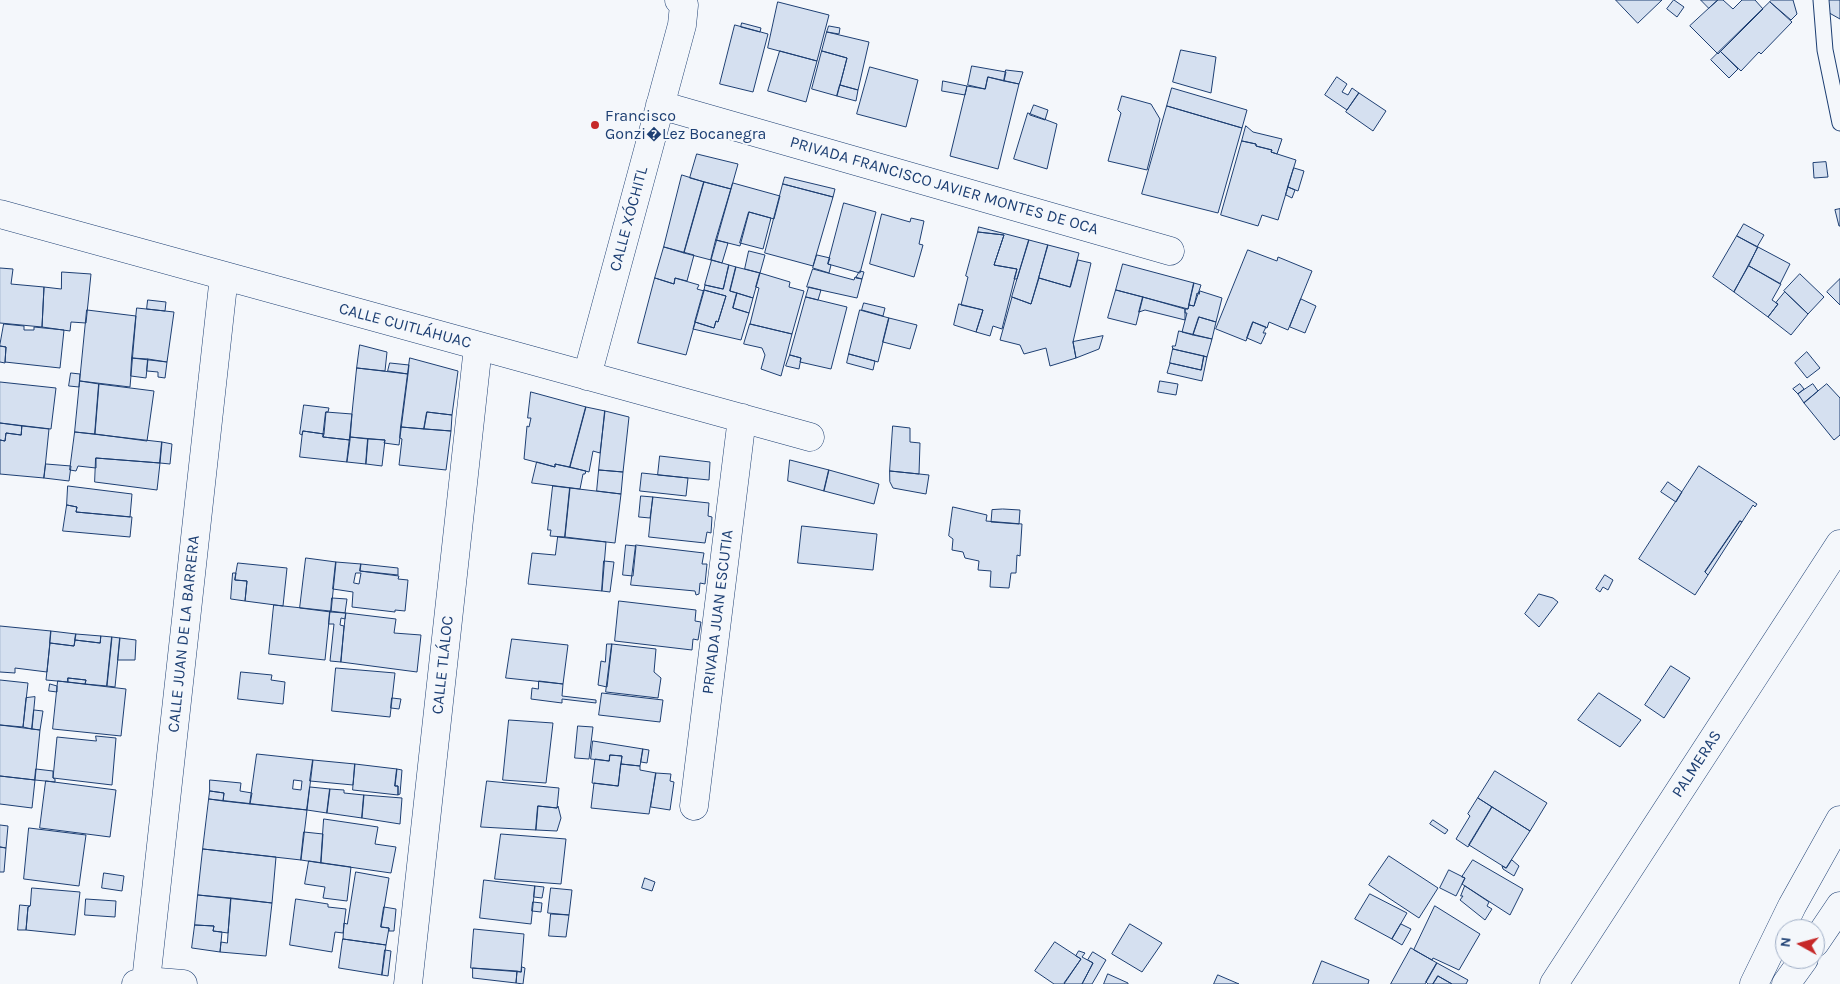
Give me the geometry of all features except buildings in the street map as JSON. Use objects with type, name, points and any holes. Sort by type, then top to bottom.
[{"type":"main road","name":"CALLE XÓCHITL","points":[[588,376],[682,26],[682,2]]},
{"type":"main road","name":"PRIVADA FRANCISCO JAVIER MONTES DE OCA","points":[[660,105],[1170,251]]},
{"type":"main road","name":"CALLE CUITLÁHUAC","points":[[0,214],[810,437]]},
{"type":"main road","name":"CALLE JUAN DE LA BARRERA","points":[[141,982],[224,276]]},
{"type":"main road","name":"CALLE TLÁLOC","points":[[408,984],[478,346]]},
{"type":"main road","name":"PRIVADA JUAN ESCUTIA","points":[[694,806],[742,418]]},
{"type":"main road","name":"PALMERAS","points":[[1554,984],[1840,544]]},
{"type":"main road","points":[[1754,984],[1792,906],[1840,820]]},
{"type":"main road","points":[[1825,928],[1840,906]]},
{"type":"main road","points":[[1786,984],[1797,969]]},
{"type":"main road","points":[[141,982],[183,984]]},
{"type":"lane","points":[[1821,0],[1825,50],[1840,123]]},
{"type":"place","name":"Francisco Gonzi�Lez Bocanegra","points":[[595,125]]}]
